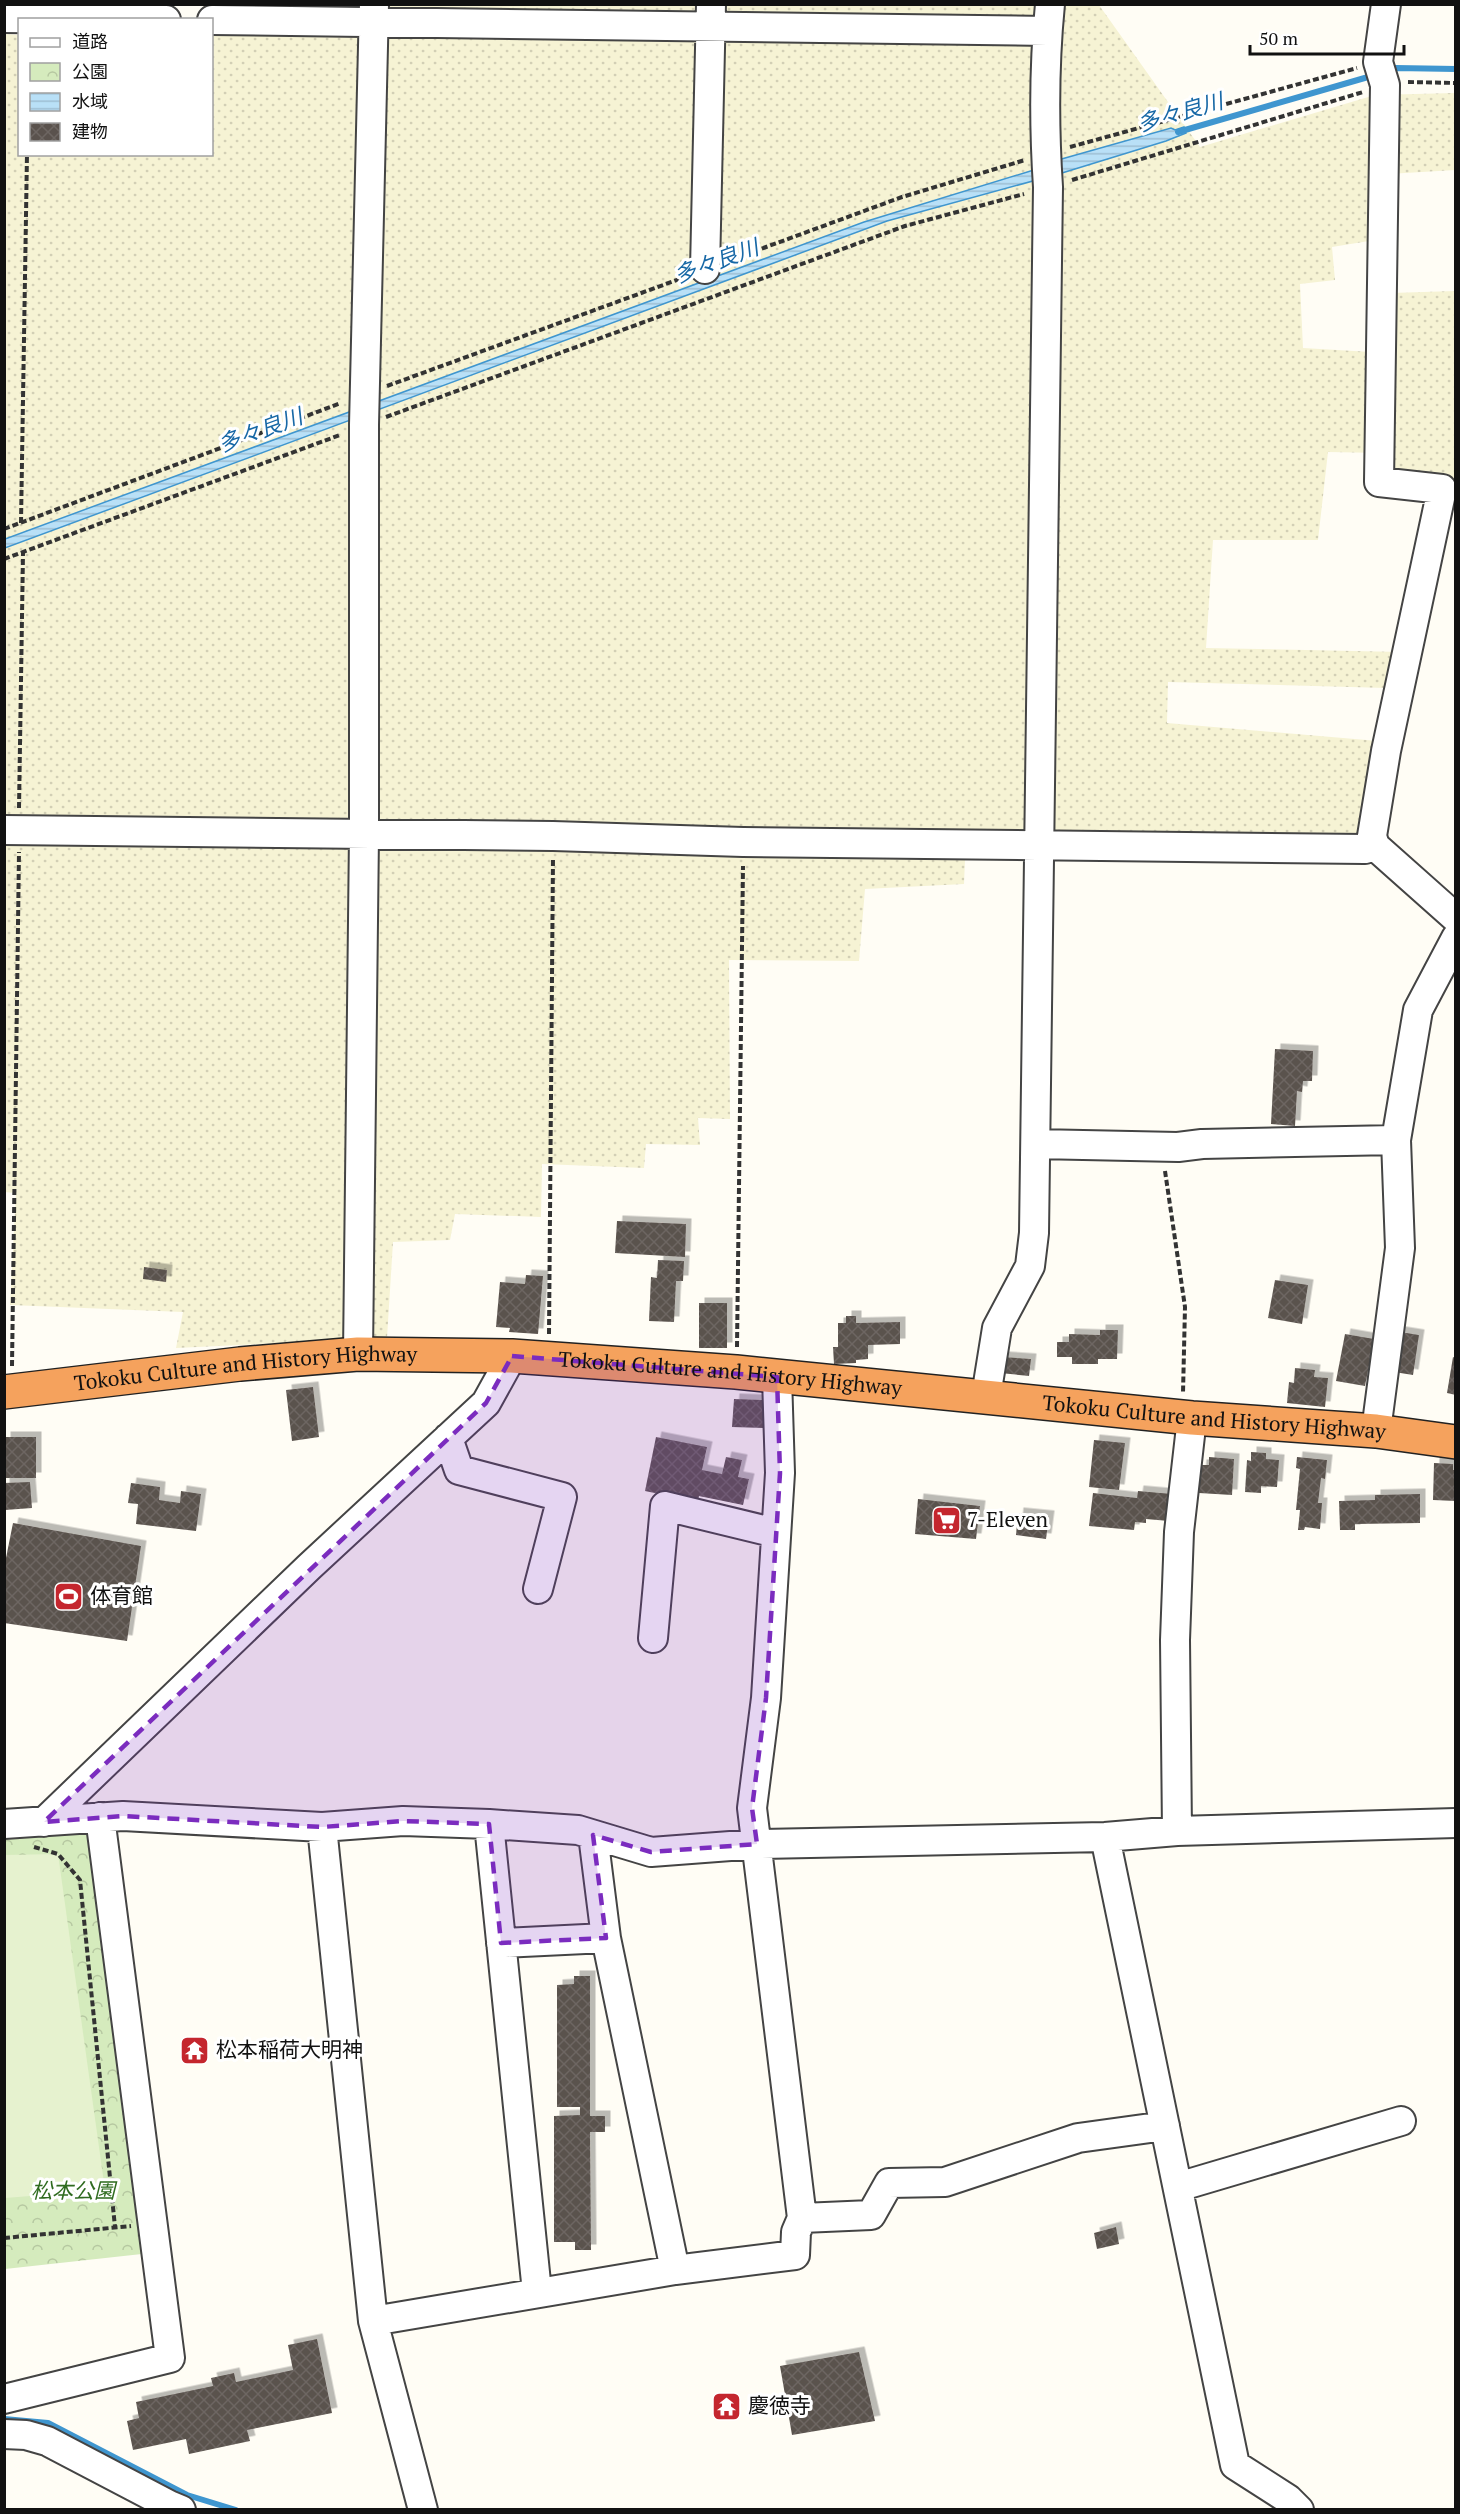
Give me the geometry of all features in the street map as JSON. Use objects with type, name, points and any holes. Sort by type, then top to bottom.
[{"type":"highway","name":"Tokoku Culture and History Highway","points":[[8,1392],[240,1364],[358,1354],[512,1356],[736,1372],[1188,1417],[1376,1431],[1455,1442]]},
{"type":"street","points":[[1386,4],[1382,74],[1379,482],[1442,489],[1386,751],[1371,836],[1375,846],[1455,918]]},
{"type":"street","points":[[21,14],[118,18]]},
{"type":"street","points":[[358,1354],[364,834],[364,425],[374,14]]},
{"type":"street","points":[[213,20],[374,14],[1048,18],[1046,154],[1048,187],[1037,844],[1034,1233],[1030,1266],[996,1328],[986,1396]]},
{"type":"street","points":[[705,269],[711,16]]},
{"type":"street","points":[[12,830],[553,836],[743,842],[1365,849],[1375,846]]},
{"type":"street","points":[[1376,1431],[1400,1248],[1396,1140],[1418,1010],[1445,982],[1455,938]]},
{"type":"street","points":[[1036,1144],[1170,1147],[1396,1140]]},
{"type":"street","points":[[44,1821],[309,1567],[486,1403],[512,1356]]},
{"type":"street","points":[[373,2321],[675,2270],[795,2255],[796,2232],[801,2218],[752,1808],[766,1698],[780,1473],[777,1377]]},
{"type":"street","points":[[1177,1832],[1175,1640],[1178,1544],[1188,1417]]},
{"type":"street","points":[[448,1438],[459,1470],[562,1497],[538,1589]]},
{"type":"street","points":[[653,1638],[665,1506],[776,1533]]},
{"type":"street","points":[[4,1824],[123,1816],[322,1827],[403,1821],[489,1824],[578,1830],[651,1852],[757,1844],[1105,1837],[1177,1832],[1455,1823]]},
{"type":"street","points":[[4,2399],[170,2358],[100,1817]]},
{"type":"street","points":[[489,1824],[537,2292]]},
{"type":"street","points":[[322,1827],[373,2321],[423,2510]]},
{"type":"street","points":[[593,1834],[606,1938],[675,2270]]},
{"type":"street","points":[[1105,1837],[1235,2465],[1288,2499],[1299,2510]]},
{"type":"street","points":[[501,1943],[606,1938]]},
{"type":"street","points":[[1178,2187],[1401,2121]]},
{"type":"street","points":[[801,2218],[871,2216],[889,2183],[945,2182],[1078,2138],[1165,2126]]},
{"type":"street","points":[[4,2434],[26,2435],[47,2441],[181,2510]]},
{"type":"path","points":[[1046,154],[1382,74],[1397,82],[1455,83]]},
{"type":"path","points":[[4,560],[905,226],[1048,187],[1382,74]]},
{"type":"path","points":[[21,523],[27,156]]},
{"type":"path","points":[[4,529],[366,393]]},
{"type":"path","points":[[8,1392],[12,830],[23,553]]},
{"type":"path","points":[[549,1358],[553,836]]},
{"type":"path","points":[[736,1372],[743,842]]},
{"type":"path","points":[[1170,1147],[1165,1169],[1185,1307],[1188,1417]]},
{"type":"path","points":[[26,1845],[58,1854],[80,1880],[116,2227]]},
{"type":"path","points":[[4,2238],[136,2225]]},
{"type":"highlighted area","points":[[512,1356],[777,1377],[780,1473],[766,1698],[752,1808],[757,1844],[651,1852],[593,1835],[606,1938],[501,1943],[489,1824],[403,1821],[322,1827],[123,1816],[44,1822],[486,1403]]},
{"type":"shaded area","points":[[203,4],[1099,5],[1200,147],[1375,95],[1455,93],[1455,170],[1372,175],[1375,240],[1332,247],[1335,280],[1300,284],[1303,348],[1388,353],[1391,293],[1455,291],[1455,507],[1444,506],[1385,475],[1384,453],[1328,452],[1318,540],[1213,540],[1206,648],[1401,652],[1386,688],[1168,682],[1167,723],[1378,741],[1356,840],[966,835],[964,884],[865,889],[859,961],[729,960],[730,1119],[698,1118],[700,1145],[646,1144],[644,1168],[542,1164],[541,1217],[455,1214],[450,1240],[393,1242],[387,1338],[176,1348],[183,1312],[10,1305],[16,1193],[4,1192],[4,34],[18,35],[18,156],[213,156],[213,18],[203,18]]},
{"type":"green space","name":"松本公園","points":[[94,1818],[151,2253],[5,2269],[5,1824]]},
{"type":"green space","points":[[58,1854],[105,2190],[5,2198],[5,1855]]},
{"type":"water","points":[[1184,127],[1186,133],[1166,141],[1062,173],[887,221],[5,548],[5,539],[864,222],[1037,169],[1051,162],[1171,128],[1175,130]]},
{"type":"building","points":[[1275,1049],[1313,1051],[1312,1081],[1303,1081],[1302,1092],[1297,1091],[1295,1126],[1271,1124]]},
{"type":"building","points":[[617,1221],[686,1224],[685,1257],[615,1253]]},
{"type":"building","points":[[658,1260],[684,1261],[683,1281],[676,1281],[674,1322],[649,1321],[651,1277],[657,1278]]},
{"type":"building","points":[[144,1267],[167,1270],[166,1282],[143,1279]]},
{"type":"building","points":[[526,1275],[543,1276],[538,1334],[509,1332],[510,1328],[496,1327],[500,1282],[525,1284]]},
{"type":"building","points":[[1275,1280],[1308,1285],[1302,1324],[1268,1318]]},
{"type":"building","points":[[699,1303],[727,1303],[727,1348],[699,1348]]},
{"type":"building","points":[[846,1316],[856,1316],[856,1323],[900,1322],[900,1344],[868,1345],[868,1359],[856,1360],[856,1363],[834,1364],[833,1347],[838,1347],[838,1323],[846,1323]]},
{"type":"building","points":[[1100,1330],[1118,1330],[1117,1359],[1098,1359],[1098,1364],[1072,1364],[1072,1357],[1057,1357],[1057,1342],[1069,1342],[1069,1334],[1100,1335]]},
{"type":"building","points":[[1394,1331],[1419,1335],[1413,1375],[1388,1371]]},
{"type":"building","points":[[1345,1334],[1374,1339],[1365,1386],[1336,1381]]},
{"type":"building","points":[[1002,1357],[1031,1359],[1029,1376],[1000,1373]]},
{"type":"building","points":[[1453,1357],[1456,1358],[1456,1395],[1447,1393]]},
{"type":"building","points":[[1295,1368],[1315,1370],[1314,1377],[1328,1378],[1325,1407],[1287,1403],[1289,1382],[1294,1383]]},
{"type":"building","points":[[313,1387],[319,1437],[292,1441],[286,1390]]},
{"type":"building","points":[[734,1399],[767,1400],[765,1428],[732,1427]]},
{"type":"building","points":[[5,1437],[36,1437],[36,1478],[6,1478]]},
{"type":"building","points":[[656,1437],[707,1447],[702,1470],[722,1474],[726,1457],[742,1460],[738,1477],[749,1479],[743,1505],[699,1496],[698,1502],[645,1491]]},
{"type":"building","points":[[1094,1440],[1125,1443],[1119,1490],[1089,1487]]},
{"type":"building","points":[[1251,1452],[1266,1453],[1266,1459],[1279,1460],[1277,1487],[1261,1486],[1261,1493],[1245,1492],[1247,1460],[1251,1461]]},
{"type":"building","points":[[1209,1457],[1234,1459],[1232,1495],[1199,1493],[1201,1465],[1209,1465]]},
{"type":"building","points":[[1297,1457],[1327,1460],[1325,1479],[1321,1478],[1318,1503],[1322,1503],[1320,1529],[1305,1527],[1304,1530],[1298,1530],[1300,1510],[1296,1510],[1300,1469],[1296,1468]]},
{"type":"building","points":[[1434,1463],[1453,1464],[1453,1470],[1456,1470],[1456,1501],[1433,1500]]},
{"type":"building","points":[[30,1482],[32,1508],[5,1510],[4,1483]]},
{"type":"building","points":[[131,1483],[160,1487],[159,1500],[180,1503],[181,1491],[201,1494],[196,1531],[136,1524],[138,1504],[128,1503]]},
{"type":"building","points":[[1138,1491],[1172,1494],[1169,1521],[1146,1519],[1146,1523],[1135,1522],[1134,1530],[1089,1526],[1093,1493],[1137,1498]]},
{"type":"building","points":[[1420,1494],[1420,1523],[1355,1524],[1355,1530],[1340,1530],[1339,1501],[1375,1500],[1375,1495]]},
{"type":"building","points":[[918,1499],[980,1506],[976,1539],[915,1534]]},
{"type":"building","points":[[1018,1513],[1049,1516],[1046,1539],[1016,1535]]},
{"type":"building","name":"体育館","points":[[13,1523],[141,1546],[127,1641],[4,1623],[4,1568]]},
{"type":"building","points":[[574,1976],[590,1976],[590,2116],[605,2116],[605,2132],[590,2132],[591,2250],[575,2250],[575,2242],[554,2242],[554,2116],[580,2115],[580,2107],[557,2107],[557,1985],[574,1984]]},
{"type":"building","points":[[1116,2227],[1119,2244],[1097,2249],[1094,2233]]},
{"type":"building","points":[[317,2339],[332,2413],[247,2430],[250,2441],[189,2454],[186,2439],[133,2450],[127,2421],[139,2418],[136,2402],[213,2386],[211,2378],[234,2373],[236,2382],[293,2370],[288,2345]]},
{"type":"building","points":[[859,2352],[875,2421],[792,2435],[780,2366]]},
{"type":"waterway","name":"多々良川","points":[[1388,70],[1396,68],[1456,69]]},
{"type":"waterway","name":"多々良川","points":[[1178,132],[1375,75]]},
{"type":"waterway","points":[[4,2419],[48,2423],[187,2495],[236,2510]]},
{"type":"place","name":"7-Eleven","points":[[946,1520]]},
{"type":"place","name":"体育館","points":[[69,1596]]},
{"type":"place","name":"松本稲荷大明神","points":[[195,2050]]},
{"type":"place","name":"慶徳寺","points":[[727,2406]]}]
